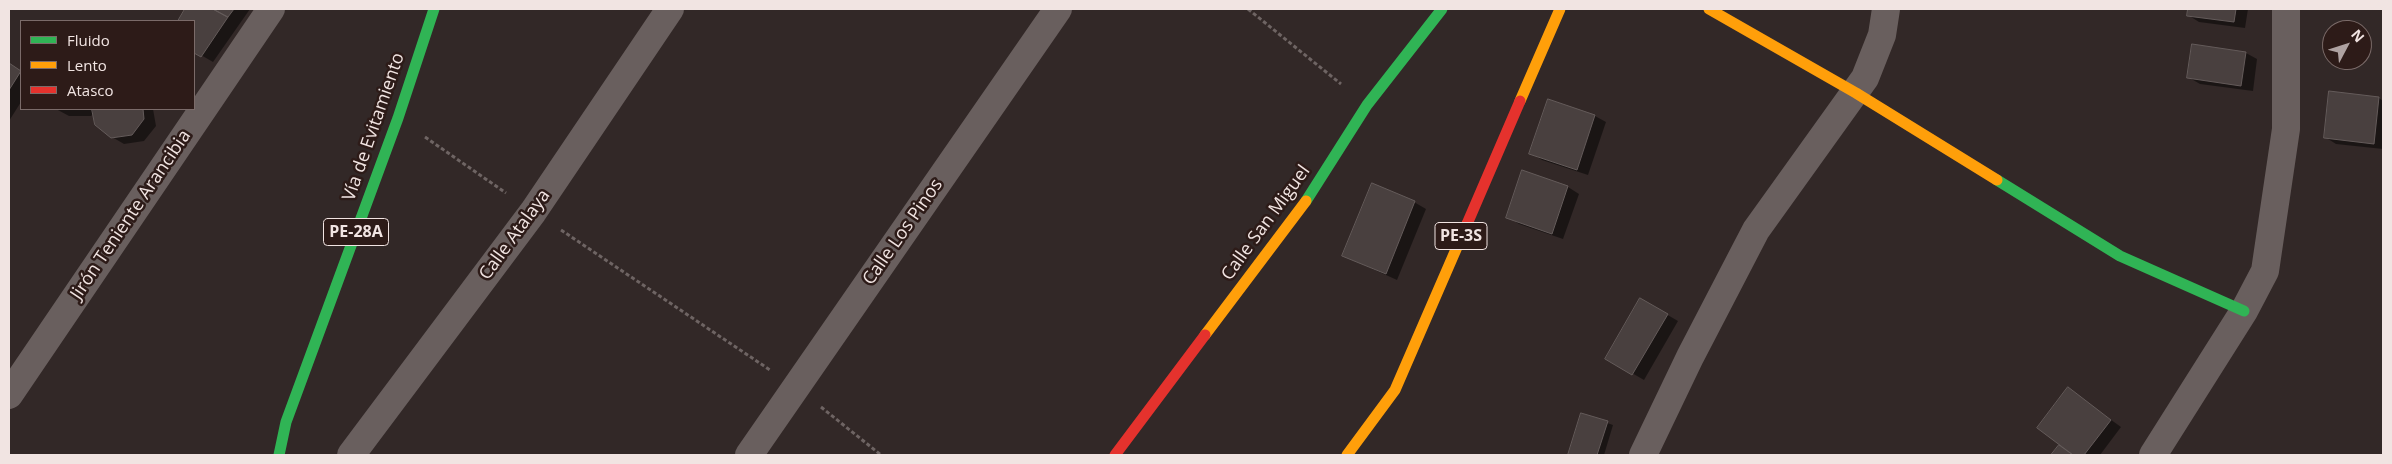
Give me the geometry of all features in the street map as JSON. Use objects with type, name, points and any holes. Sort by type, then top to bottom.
[{"type":"main road","name":"Vía de Evitamiento","points":[[279,455],[286,422],[398,118],[434,9]]},
{"type":"main road","name":"Calle San Miguel","points":[[1115,455],[1313,191],[1367,105],[1442,9]]},
{"type":"main road","name":"PE-3S","points":[[1347,455],[1395,390],[1560,9]]},
{"type":"main road","points":[[1709,9],[1856,93],[2120,256],[2244,312]]},
{"type":"street","name":"Jirón Teniente Arancibia","points":[[9,396],[271,9]]},
{"type":"street","name":"Calle Atalaya","points":[[351,455],[533,212],[670,9]]},
{"type":"street","name":"Calle Los Pinos","points":[[749,455],[1058,9]]},
{"type":"street","points":[[1643,455],[1690,357],[1756,230],[1865,78],[1882,35],[1886,9]]},
{"type":"street","points":[[2153,455],[2244,312],[2265,271],[2286,129],[2286,9]]},
{"type":"path","points":[[1248,9],[1367,105]]},
{"type":"path","points":[[398,118],[533,212],[796,387],[881,455]]},
{"type":"building","points":[[185,9],[213,9],[228,17],[201,57],[195,54],[195,20],[179,20]]},
{"type":"building","points":[[213,9],[234,9],[228,17]]},
{"type":"building","points":[[2188,9],[2236,9],[2234,22],[2187,16]]},
{"type":"building","points":[[2192,44],[2246,52],[2241,86],[2187,78]]},
{"type":"building","points":[[9,63],[20,70],[20,73],[9,90]]},
{"type":"building","points":[[2329,91],[2379,97],[2374,144],[2324,138]]},
{"type":"building","points":[[1548,99],[1595,115],[1577,170],[1529,154]]},
{"type":"building","points":[[92,110],[143,110],[144,119],[132,135],[111,138],[95,125]]},
{"type":"building","points":[[1522,170],[1568,186],[1552,234],[1506,218]]},
{"type":"building","points":[[1372,183],[1415,201],[1386,274],[1342,256]]},
{"type":"building","points":[[1640,298],[1668,314],[1632,375],[1605,359]]},
{"type":"building","points":[[2068,387],[2111,420],[2084,455],[2073,455],[2037,428]]},
{"type":"building","points":[[1581,413],[1608,421],[1597,455],[1568,455]]},
{"type":"building","points":[[2059,445],[2073,455],[2051,455]]},
{"type":"traffic: fast","points":[[279,455],[286,422],[398,118],[434,9]]},
{"type":"traffic: fast","points":[[1306,201],[1367,105],[1442,9]]},
{"type":"traffic: fast","points":[[1997,180],[2120,256],[2244,311]]},
{"type":"traffic: slow","points":[[1520,101],[1560,9]]},
{"type":"traffic: slow","points":[[1709,9],[1856,93],[1997,180]]},
{"type":"traffic: slow","points":[[1205,335],[1306,201]]},
{"type":"traffic: slow","points":[[1347,455],[1395,390],[1467,224]]},
{"type":"traffic: jam","points":[[1467,224],[1520,101]]},
{"type":"traffic: jam","points":[[1115,455],[1205,335]]}]
